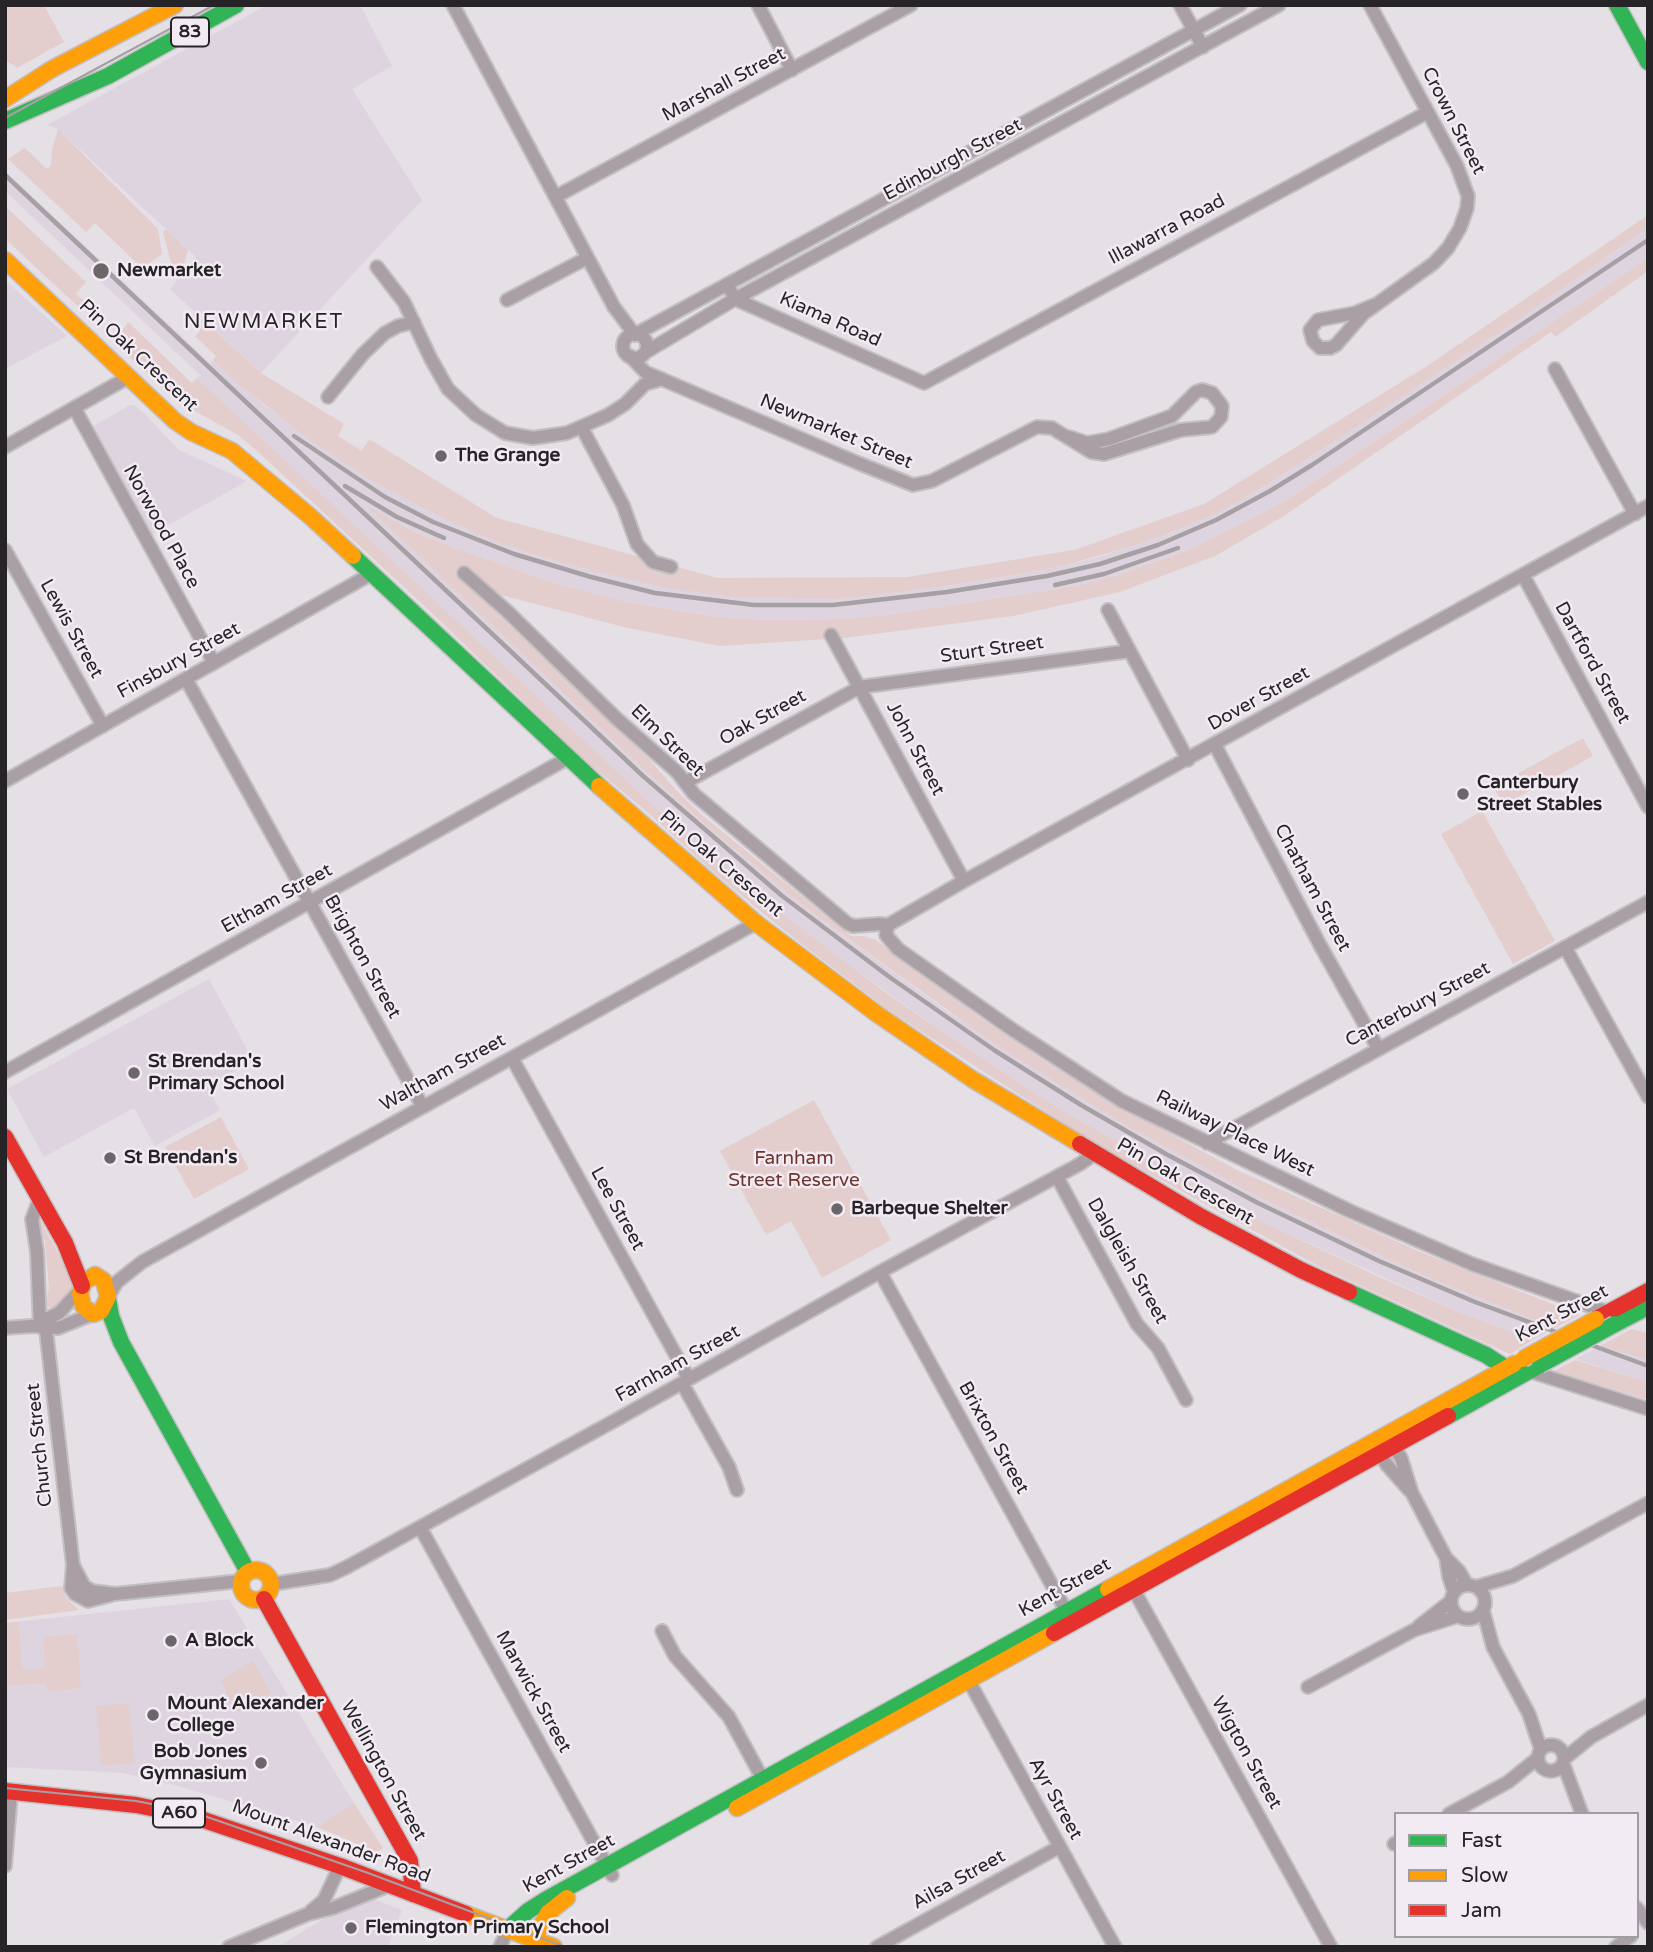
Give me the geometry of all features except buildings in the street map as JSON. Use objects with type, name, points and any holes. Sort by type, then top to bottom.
[{"type":"main road","name":"83","points":[[6,97],[175,5]]},
{"type":"main road","name":"83","points":[[5,121],[129,65],[236,5]]},
{"type":"main road","points":[[1617,5],[1648,62]]},
{"type":"main road","points":[[114,37],[129,65]]},
{"type":"main road","name":"Pin Oak Crescent","points":[[5,260],[127,378],[184,428],[232,451],[311,517],[568,758],[756,923],[877,1014],[972,1079],[1200,1216],[1301,1270],[1486,1355],[1506,1368]]},
{"type":"main road","points":[[5,1137],[65,1243],[74,1255],[106,1284],[111,1316],[121,1342],[245,1576],[242,1591],[249,1599],[264,1599],[272,1584],[263,1571],[245,1576]]},
{"type":"main road","points":[[65,1243],[81,1288],[81,1302],[86,1311],[104,1321],[121,1342]]},
{"type":"main road","points":[[81,1288],[90,1277],[98,1276]]},
{"type":"main road","points":[[93,1314],[102,1309],[108,1298]]},
{"type":"main road","name":"Kent Street","points":[[508,1929],[531,1909],[610,1870],[766,1785],[1531,1365],[1607,1319],[1645,1304]]},
{"type":"main road","name":"Kent Street","points":[[1384,1445],[1506,1368],[1531,1365]]},
{"type":"main road","name":"Wellington Street","points":[[264,1599],[410,1861],[413,1894]]},
{"type":"main road","name":"Mount Alexander Road","points":[[8,1791],[165,1809],[340,1866],[554,1947]]},
{"type":"main road","name":"Kent Street","points":[[534,1939],[546,1915],[554,1907],[610,1870]]},
{"type":"street","name":"Newmarket Street","points":[[453,5],[614,307],[627,351],[639,367],[913,485],[932,481],[1037,427],[1052,428],[1095,453],[1111,453],[1181,430],[1212,427],[1221,418],[1222,406],[1215,395],[1202,390],[1196,392],[1172,416],[1109,439],[1087,443],[1069,437]]},
{"type":"street","points":[[758,5],[792,70]]},
{"type":"street","name":"Marshall Street","points":[[555,197],[911,5]]},
{"type":"street","points":[[1180,5],[1203,47]]},
{"type":"street","name":"Edinburgh Street","points":[[636,335],[1240,5]]},
{"type":"street","name":"Edinburgh Street","points":[[645,352],[735,299],[1279,5]]},
{"type":"street","name":"Crown Street","points":[[1370,5],[1464,179],[1468,196],[1460,228],[1442,256],[1425,271],[1374,305],[1336,345],[1320,348],[1313,341],[1310,330],[1318,320],[1349,314],[1374,305]]},
{"type":"street","name":"Illawarra Road","points":[[924,383],[1428,112]]},
{"type":"street","points":[[507,300],[587,258]]},
{"type":"street","points":[[377,267],[398,292],[430,359],[448,389],[467,409],[505,433],[533,438],[556,436],[582,428],[608,415],[645,384],[663,379],[651,367],[645,352],[645,339],[636,335],[626,339],[627,351],[639,357],[645,352]]},
{"type":"street","points":[[727,284],[735,299]]},
{"type":"street","name":"Kiama Road","points":[[735,299],[924,383]]},
{"type":"street","name":"Newmarket Street","points":[[614,307],[636,335]]},
{"type":"street","points":[[328,397],[363,354],[385,333],[414,322]]},
{"type":"street","points":[[633,396],[642,378],[639,367]]},
{"type":"street","points":[[1555,369],[1635,514]]},
{"type":"street","points":[[5,447],[127,378]]},
{"type":"street","name":"Norwood Place","points":[[75,409],[214,663]]},
{"type":"street","points":[[582,428],[617,492],[637,544],[653,562],[671,567]]},
{"type":"street","name":"Dover Street","points":[[887,930],[964,881],[1648,506]]},
{"type":"street","name":"Lewis Street","points":[[5,551],[103,726]]},
{"type":"street","name":"Elm Street","points":[[464,573],[508,612],[700,799],[852,926],[880,924],[887,930]]},
{"type":"street","name":"Finsbury Street","points":[[5,781],[371,574]]},
{"type":"street","name":"Dartford Street","points":[[1522,575],[1648,807]]},
{"type":"street","points":[[1108,610],[1188,760]]},
{"type":"street","name":"John Street","points":[[831,635],[964,881]]},
{"type":"street","name":"Sturt Street","points":[[860,687],[1130,651]]},
{"type":"street","name":"Brighton Street","points":[[186,679],[423,1107]]},
{"type":"street","name":"Oak Street","points":[[685,782],[860,687]]},
{"type":"street","name":"Chatham Street","points":[[1214,745],[1378,1048]]},
{"type":"street","name":"Eltham Street","points":[[5,1072],[568,758]]},
{"type":"street","name":"Canterbury Street","points":[[1207,1143],[1648,902]]},
{"type":"street","name":"Waltham Street","points":[[108,1298],[121,1278],[149,1257],[756,923]]},
{"type":"street","name":"Railway Place West","points":[[887,930],[889,940],[898,949],[1034,1045],[1122,1101],[1350,1210],[1607,1319]]},
{"type":"street","points":[[1565,947],[1648,1097]]},
{"type":"street","name":"Lee Street","points":[[512,1058],[685,1381],[729,1467],[737,1490]]},
{"type":"street","name":"Farnham Street","points":[[272,1584],[330,1575],[1094,1154]]},
{"type":"street","name":"Dalgleish Street","points":[[1056,1177],[1137,1324],[1158,1348],[1186,1400]]},
{"type":"street","name":"Church Street","points":[[40,1198],[32,1219],[37,1252],[40,1325],[73,1565],[71,1588],[80,1591],[88,1601],[115,1594],[245,1576]]},
{"type":"street","name":"Waltham Street","points":[[98,1276],[149,1257]]},
{"type":"street","name":"Brixton Street","points":[[880,1272],[1069,1618]]},
{"type":"street","points":[[40,1325],[64,1308],[81,1288]]},
{"type":"street","points":[[5,1328],[40,1325],[62,1328],[93,1314]]},
{"type":"street","points":[[1531,1365],[1648,1409]]},
{"type":"street","points":[[1384,1445],[1401,1458],[1412,1493],[1446,1558],[1472,1586],[1484,1605],[1493,1647],[1529,1714],[1547,1757],[1579,1808]]},
{"type":"street","points":[[1308,1687],[1413,1630],[1452,1596],[1472,1586],[1513,1576],[1648,1503]]},
{"type":"street","name":"Marwick Street","points":[[420,1527],[610,1870]]},
{"type":"street","points":[[1446,1558],[1452,1596],[1451,1607],[1493,1647]]},
{"type":"street","points":[[1413,1630],[1478,1616],[1484,1605],[1513,1576]]},
{"type":"street","name":"Wigton Street","points":[[1130,1583],[1331,1947]]},
{"type":"street","points":[[662,1631],[675,1656],[729,1717],[766,1785]]},
{"type":"street","name":"Ayr Street","points":[[965,1675],[1115,1947]]},
{"type":"street","points":[[1453,1812],[1547,1757],[1648,1706]]},
{"type":"street","points":[[1547,1757],[1558,1769],[1563,1761],[1591,1737]]},
{"type":"street","points":[[1563,1761],[1579,1808]]},
{"type":"street","points":[[5,1866],[8,1791]]},
{"type":"street","name":"Ailsa Street","points":[[877,1947],[1059,1847]]},
{"type":"street","points":[[308,1914],[324,1900],[340,1866]]},
{"type":"street","points":[[229,1947],[308,1914],[333,1908],[390,1885]]},
{"type":"street","points":[[500,1947],[508,1929]]},
{"type":"shaded area","points":[[267,5],[360,5],[392,66],[352,89],[422,200],[261,373],[170,289],[196,257],[58,129],[47,125]]},
{"type":"shaded area","points":[[5,171],[210,363],[213,360],[265,406],[349,466],[443,518],[526,552],[585,569],[838,599],[934,588],[1055,568],[1102,556],[1179,530],[1248,496],[1326,447],[1515,322],[1648,228],[1648,258],[1285,501],[1191,549],[1118,575],[1077,586],[887,615],[839,619],[764,620],[708,616],[618,600],[551,582],[418,533],[371,509],[655,780],[722,839],[807,909],[950,1013],[1129,1127],[1257,1196],[1421,1274],[1555,1328],[1533,1340],[1459,1312],[1265,1223],[1161,1168],[1068,1114],[944,1033],[841,959],[673,824],[350,523],[197,378],[200,375],[5,191]]},
{"type":"shaded area","points":[[5,280],[67,336],[5,369]]},
{"type":"shaded area","points":[[130,405],[143,412],[179,450],[247,481],[149,536],[92,427]]},
{"type":"shaded area","name":"St Brendan's Primary School","points":[[209,979],[253,1060],[207,1086],[220,1110],[155,1146],[134,1108],[44,1157],[7,1089]]},
{"type":"shaded area","points":[[1600,1346],[1648,1360],[1648,1382],[1575,1359]]},
{"type":"shaded area","name":"Mount Alexander College","points":[[229,1599],[354,1803],[317,1827],[178,1786],[123,1773],[5,1767],[5,1623]]},
{"type":"shaded area","name":"Flemington Primary School","points":[[363,1895],[402,1910],[388,1947],[277,1947]]},
{"type":"green space","points":[[5,5],[44,5],[64,42],[17,68],[5,60]]},
{"type":"green space","points":[[58,129],[158,229],[162,254],[140,270],[135,265],[137,263],[95,223],[86,232],[8,159],[25,148],[47,169],[51,165]]},
{"type":"green space","points":[[5,206],[86,282],[76,294],[88,304],[82,310],[5,239]]},
{"type":"green space","points":[[1648,215],[1648,228],[1515,322],[1326,447],[1214,514],[1136,545],[1055,568],[934,588],[838,599],[734,597],[668,588],[585,569],[488,538],[382,486],[297,430],[213,360],[216,356],[195,336],[200,331],[190,321],[194,312],[261,373],[344,424],[338,436],[362,451],[369,439],[497,518],[718,578],[907,577],[1074,550],[1204,504],[1427,366]]},
{"type":"green space","points":[[166,229],[188,250],[183,267],[174,274],[163,232]]},
{"type":"green space","points":[[1648,258],[1648,271],[1555,337],[1551,332],[1284,516],[1215,556],[1120,592],[1013,616],[844,638],[720,646],[628,628],[470,587],[650,760],[703,816],[851,936],[876,940],[1042,1059],[1106,1099],[1237,1170],[1418,1251],[1580,1315],[1555,1328],[1421,1274],[1257,1196],[1129,1127],[995,1044],[807,909],[722,839],[655,780],[368,507],[417,533],[551,582],[618,600],[708,616],[764,620],[839,619],[887,615],[1077,586],[1118,575],[1191,549],[1285,501]]},
{"type":"green space","points":[[128,322],[192,383],[197,378],[673,824],[773,907],[885,992],[1068,1114],[1207,1193],[1379,1277],[1459,1312],[1533,1340],[1510,1354],[1320,1267],[1099,1146],[888,1010],[719,877],[582,758],[434,615],[256,450],[238,435],[175,400],[117,345],[119,335]]},
{"type":"green space","points":[[1583,738],[1593,756],[1504,805],[1493,787]]},
{"type":"green space","points":[[1482,811],[1555,941],[1513,964],[1441,834]]},
{"type":"green space","name":"Farnham Street Reserve","points":[[814,1100],[891,1240],[822,1278],[791,1221],[766,1235],[720,1151]]},
{"type":"green space","points":[[221,1117],[249,1169],[194,1199],[165,1147]]},
{"type":"green space","points":[[38,1220],[74,1282],[73,1292],[50,1309],[46,1304],[49,1287],[45,1241],[39,1231]]},
{"type":"green space","points":[[1632,1329],[1648,1333],[1648,1360],[1600,1346]]},
{"type":"green space","points":[[1575,1360],[1648,1382],[1648,1400],[1554,1371]]},
{"type":"green space","points":[[62,1586],[66,1598],[79,1610],[5,1620],[5,1593]]},
{"type":"green space","points":[[19,1622],[22,1670],[45,1668],[43,1637],[77,1634],[81,1688],[47,1691],[46,1683],[5,1686],[5,1623]]},
{"type":"green space","points":[[253,1661],[271,1693],[237,1712],[220,1680]]},
{"type":"green space","points":[[129,1703],[135,1763],[101,1766],[96,1706]]},
{"type":"green space","points":[[354,1803],[383,1848],[377,1852],[317,1827]]},
{"type":"tram line","points":[[5,118],[214,5]]},
{"type":"tram line","points":[[5,1788],[136,1801],[193,1812],[368,1873],[565,1947]]},
{"type":"railway","points":[[5,175],[643,776],[781,895],[888,976],[994,1050],[1081,1105],[1258,1203],[1379,1261],[1475,1302],[1648,1366]]},
{"type":"railway","points":[[294,436],[385,497],[433,522],[514,554],[655,593],[754,605],[833,605],[947,592],[1047,576],[1100,564],[1158,545],[1216,520],[1312,465],[1648,240]]},
{"type":"railway","points":[[345,486],[397,517],[444,538]]},
{"type":"railway","points":[[1055,585],[1104,574],[1178,548]]},
{"type":"traffic: fast","points":[[5,121],[108,76],[236,5]]},
{"type":"traffic: fast","points":[[1617,5],[1648,62]]},
{"type":"traffic: fast","points":[[353,556],[599,786]]},
{"type":"traffic: fast","points":[[1349,1292],[1486,1355],[1506,1368]]},
{"type":"traffic: fast","points":[[108,1299],[121,1342],[248,1572]]},
{"type":"traffic: fast","points":[[1615,1324],[1648,1307]]},
{"type":"traffic: fast","points":[[1540,1365],[1615,1324]]},
{"type":"traffic: fast","points":[[1448,1416],[1540,1365]]},
{"type":"traffic: fast","points":[[508,1929],[547,1899],[1108,1589]]},
{"type":"traffic: slow","points":[[5,99],[52,69],[175,5]]},
{"type":"traffic: slow","points":[[5,260],[175,421],[191,432],[232,451],[353,556]]},
{"type":"traffic: slow","points":[[599,786],[756,923],[877,1014],[972,1079],[1080,1144]]},
{"type":"traffic: slow","points":[[95,1275],[104,1281],[108,1297],[101,1311],[93,1314],[83,1306],[80,1293],[84,1282],[95,1275]]},
{"type":"traffic: slow","points":[[1523,1359],[1596,1319]]},
{"type":"traffic: slow","points":[[1108,1589],[1514,1364]]},
{"type":"traffic: slow","points":[[256,1570],[267,1574],[271,1585],[267,1596],[256,1600],[245,1596],[241,1585],[245,1574],[256,1570]]},
{"type":"traffic: slow","points":[[737,1808],[1054,1633]]},
{"type":"traffic: slow","points":[[534,1939],[548,1913],[567,1898]]},
{"type":"traffic: slow","points":[[466,1914],[554,1947]]},
{"type":"traffic: jam","points":[[5,1137],[65,1243],[82,1286]]},
{"type":"traffic: jam","points":[[1080,1144],[1200,1216],[1301,1270],[1349,1292]]},
{"type":"traffic: jam","points":[[1596,1319],[1648,1291]]},
{"type":"traffic: jam","points":[[1054,1633],[1448,1416]]},
{"type":"traffic: jam","points":[[264,1599],[410,1861],[413,1894]]},
{"type":"traffic: jam","points":[[5,1791],[136,1805],[192,1816],[340,1866],[466,1914]]},
{"type":"place","name":"Newmarket","points":[[101,271]]},
{"type":"place","name":"The Grange","points":[[441,456]]},
{"type":"place","name":"Canterbury Street Stables","points":[[1463,794]]},
{"type":"place","name":"St Brendan's Primary School","points":[[134,1073]]},
{"type":"place","name":"St Brendan's","points":[[110,1158]]},
{"type":"place","name":"Barbeque Shelter","points":[[837,1209]]},
{"type":"place","name":"A Block","points":[[171,1641]]},
{"type":"place","name":"Mount Alexander College","points":[[153,1715]]},
{"type":"place","name":"Bob Jones Gymnasium","points":[[261,1763]]},
{"type":"place","name":"Flemington Primary School","points":[[351,1928]]},
{"type":"district","name":"NEWMARKET","points":[[264,322]]}]
